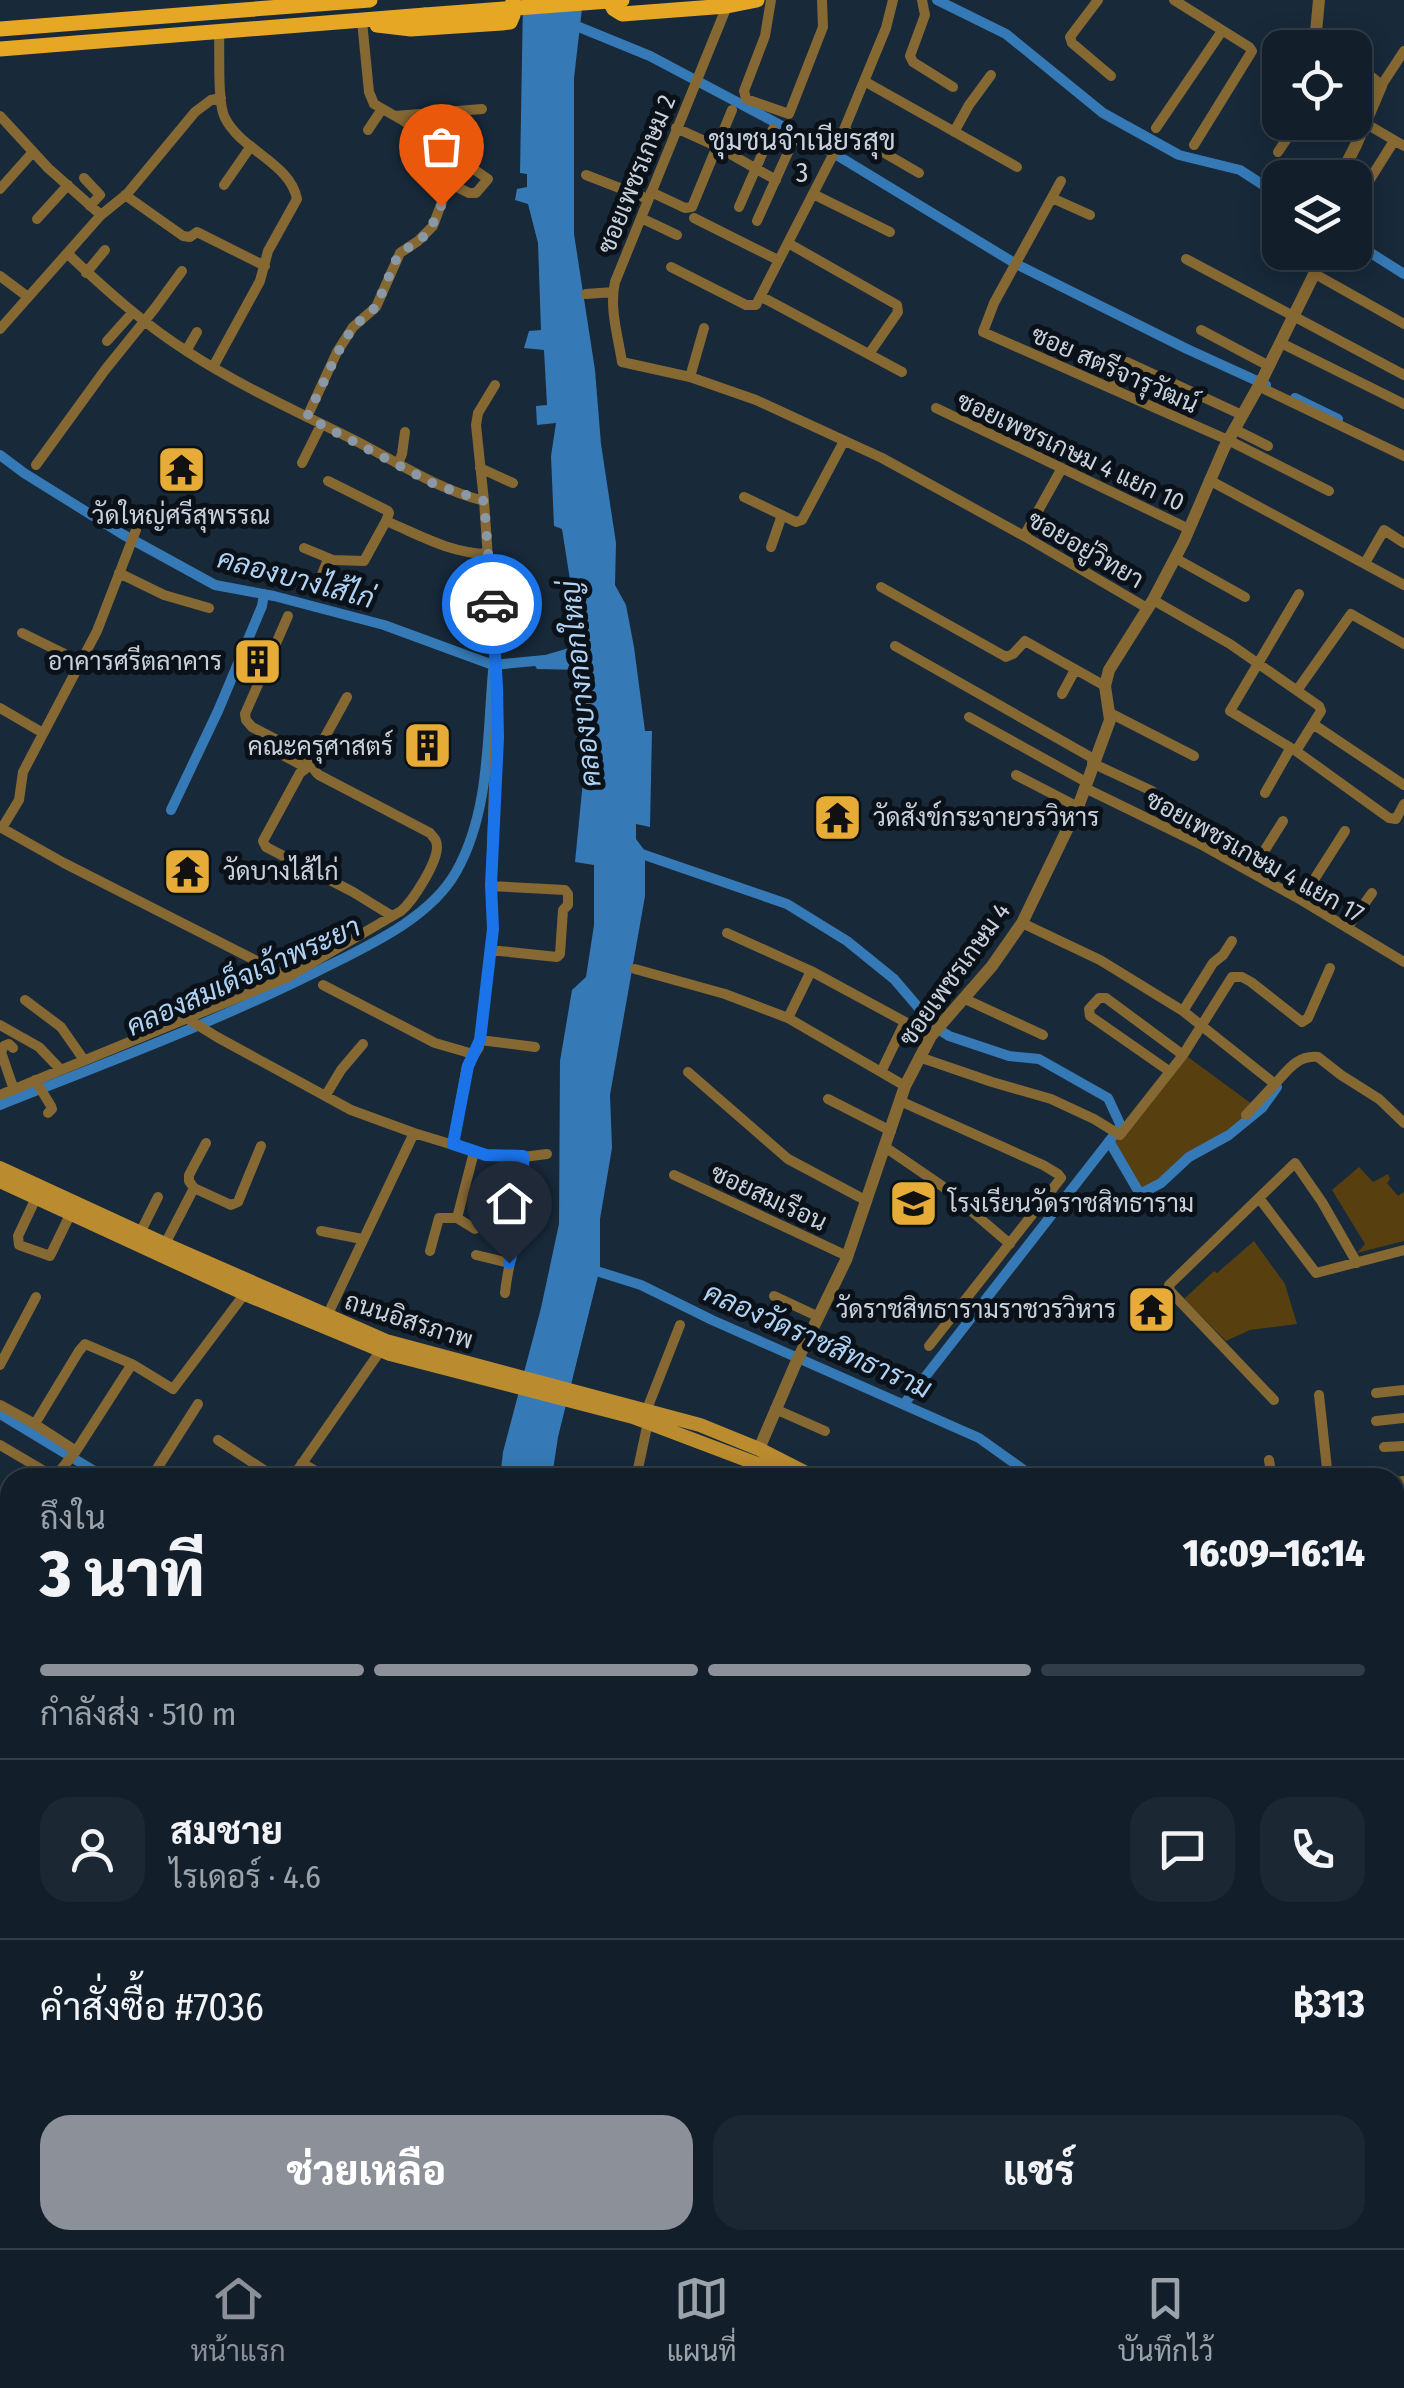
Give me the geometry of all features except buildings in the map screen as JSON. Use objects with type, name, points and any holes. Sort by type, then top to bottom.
[{"type":"main road","points":[[0,29],[290,3],[369,0]]},
{"type":"main road","points":[[366,20],[411,29],[502,24],[510,22],[513,0]]},
{"type":"main road","points":[[609,0],[622,14],[757,0]]},
{"type":"main road","points":[[0,49],[622,0]]},
{"type":"main road","points":[[290,3],[291,26]]},
{"type":"main road","name":"ถนนอิสรภาพ","points":[[0,1168],[166,1244],[248,1288],[326,1316],[384,1346],[642,1414],[700,1425],[790,1468]]},
{"type":"main road","points":[[0,1181],[384,1346]]},
{"type":"main road","points":[[756,1455],[774,1468]]},
{"type":"street","points":[[771,0],[767,30],[744,91],[746,98],[789,114],[821,34],[822,0]]},
{"type":"street","points":[[670,267],[746,304],[756,305],[845,130],[886,28],[893,0]]},
{"type":"street","points":[[922,0],[925,15],[910,56],[913,62],[953,87]]},
{"type":"street","points":[[1098,0],[1070,37],[1111,76]]},
{"type":"street","points":[[1174,0],[1249,47],[1251,54],[1194,145]]},
{"type":"street","points":[[1316,30],[1319,0]]},
{"type":"street","name":"ซอยเพชรเกษม 2","points":[[622,362],[613,292],[727,6]]},
{"type":"street","points":[[307,417],[353,327],[376,307],[400,253],[433,226],[449,183],[476,193],[488,179],[374,104],[368,92],[366,20]]},
{"type":"street","points":[[214,367],[260,281],[268,251],[297,199],[290,182],[226,121],[219,32]]},
{"type":"street","points":[[1156,128],[1222,32]]},
{"type":"street","points":[[1372,103],[1404,50]]},
{"type":"street","points":[[954,132],[991,75]]},
{"type":"street","points":[[1372,78],[1381,86]]},
{"type":"street","points":[[864,82],[1017,167]]},
{"type":"street","points":[[0,329],[101,215],[125,195],[195,112],[211,100],[222,98]]},
{"type":"street","points":[[395,116],[482,108]]},
{"type":"street","points":[[368,130],[382,109]]},
{"type":"street","points":[[586,175],[692,207],[732,110]]},
{"type":"street","points":[[0,116],[32,153],[101,215]]},
{"type":"street","points":[[676,128],[776,180]]},
{"type":"street","points":[[739,208],[773,129]]},
{"type":"street","points":[[845,130],[919,173]]},
{"type":"street","points":[[1372,130],[1399,143],[1372,180]]},
{"type":"street","points":[[758,222],[794,139]]},
{"type":"street","points":[[1278,152],[1286,140]]},
{"type":"street","points":[[224,185],[251,146]]},
{"type":"street","points":[[0,189],[32,153]]},
{"type":"street","points":[[84,178],[100,194],[90,206]]},
{"type":"street","points":[[1061,182],[1052,198],[1090,215]]},
{"type":"street","points":[[37,219],[68,185]]},
{"type":"street","points":[[813,194],[890,232]]},
{"type":"street","points":[[125,195],[184,236],[197,232],[265,266]]},
{"type":"street","name":"ซอย สตรีจารุวัฒน์","points":[[1052,198],[994,303],[983,329],[986,334],[1112,390],[1231,434]]},
{"type":"street","points":[[640,218],[676,235]]},
{"type":"street","points":[[694,218],[778,260]]},
{"type":"street","points":[[788,243],[897,305],[898,312],[869,354]]},
{"type":"street","points":[[86,272],[105,250]]},
{"type":"street","points":[[68,254],[133,312],[186,351],[436,485],[484,501]]},
{"type":"street","points":[[1186,259],[1404,375]]},
{"type":"street","points":[[36,465],[182,270]]},
{"type":"street","points":[[882,587],[1006,657],[1025,641],[1105,686],[1108,670],[1175,558],[1231,434],[1318,270]]},
{"type":"street","points":[[1316,274],[1404,324]]},
{"type":"street","points":[[0,276],[28,297]]},
{"type":"street","points":[[586,294],[613,292]]},
{"type":"street","points":[[762,297],[902,372]]},
{"type":"street","points":[[108,341],[133,312]]},
{"type":"street","points":[[690,378],[704,328]]},
{"type":"street","points":[[1200,330],[1269,366]]},
{"type":"street","points":[[186,351],[197,332]]},
{"type":"street","points":[[1281,343],[1404,404]]},
{"type":"street","name":"ซอยอยู่วิทยา","points":[[622,362],[690,378],[756,400],[882,458],[1259,662],[1298,689]]},
{"type":"street","points":[[1112,390],[1123,363],[1128,362],[1242,415]]},
{"type":"street","points":[[1260,384],[1404,456]]},
{"type":"street","points":[[453,1144],[468,1066],[480,1040],[493,929],[496,665],[476,425],[478,413],[494,385]]},
{"type":"street","name":"ซอยเพชรเกษม 4 แยก 10","points":[[936,408],[1189,530]]},
{"type":"street","points":[[302,463],[321,425]]},
{"type":"street","points":[[398,464],[405,432]]},
{"type":"street","points":[[1231,434],[1268,446]]},
{"type":"street","points":[[1231,434],[1330,491]]},
{"type":"street","points":[[744,496],[796,522],[802,520],[844,441]]},
{"type":"street","points":[[480,468],[513,483]]},
{"type":"street","points":[[1024,536],[1062,468]]},
{"type":"street","points":[[304,548],[328,559],[365,560],[386,521],[388,510],[328,480]]},
{"type":"street","points":[[1210,480],[1404,586]]},
{"type":"street","points":[[771,546],[782,515]]},
{"type":"street","points":[[386,521],[452,550],[488,554]]},
{"type":"street","points":[[1365,563],[1382,531],[1404,542]]},
{"type":"street","points":[[134,537],[98,631],[23,772],[18,800],[1,828],[288,977]]},
{"type":"street","points":[[1175,558],[1245,597]]},
{"type":"street","points":[[295,575],[320,582],[328,559]]},
{"type":"street","points":[[119,573],[164,595],[209,608]]},
{"type":"street","points":[[1300,594],[1230,711],[1293,750],[1388,818],[1396,819],[1404,804]]},
{"type":"street","points":[[1265,793],[1321,711],[1298,689],[1350,614],[1404,644]]},
{"type":"street","points":[[288,616],[245,714],[252,727],[306,755],[309,765]]},
{"type":"street","points":[[494,629],[516,616]]},
{"type":"street","points":[[22,633],[81,662]]},
{"type":"street","points":[[895,646],[1152,792]]},
{"type":"street","points":[[1062,694],[1075,670]]},
{"type":"street","name":"ซอยเพชรเกษม 4","points":[[756,1455],[847,1256],[905,1086],[937,1029],[992,966],[1022,922],[1078,807],[1110,720],[1105,686]]},
{"type":"street","points":[[347,697],[263,841],[392,916]]},
{"type":"street","points":[[0,708],[44,733]]},
{"type":"street","points":[[1110,713],[1194,756]]},
{"type":"street","name":"ซอยเพชรเกษม 4 แยก 17","points":[[969,716],[1086,785],[1301,900],[1404,962]]},
{"type":"street","points":[[1313,724],[1404,785]]},
{"type":"street","points":[[0,1095],[38,1086],[60,1069],[195,1024],[288,977],[406,908],[437,851],[430,832],[275,750]]},
{"type":"street","points":[[1016,775],[1078,807]]},
{"type":"street","points":[[1251,872],[1283,821]]},
{"type":"street","points":[[1301,900],[1345,831]]},
{"type":"street","points":[[490,950],[559,956],[563,910],[568,907],[567,891],[491,886]]},
{"type":"street","points":[[1348,928],[1372,893]]},
{"type":"street","points":[[1022,922],[1100,960],[1183,1012],[1275,1084]]},
{"type":"street","points":[[727,933],[810,971],[905,1022],[937,1029]]},
{"type":"street","points":[[1183,1012],[1213,963],[1232,941]]},
{"type":"street","points":[[920,1057],[1050,1099],[1116,1133],[1127,1128],[1184,1055],[1232,977],[1251,982],[1302,1022],[1330,968]]},
{"type":"street","points":[[635,969],[725,994],[788,1018],[905,1086]]},
{"type":"street","points":[[788,1018],[810,971]]},
{"type":"street","points":[[324,986],[435,1044],[473,1054]]},
{"type":"street","points":[[964,998],[1043,1035]]},
{"type":"street","points":[[1169,1071],[1090,1016],[1089,1009],[1099,998],[1106,998],[1184,1055]]},
{"type":"street","points":[[25,1000],[60,1027],[84,1060]]},
{"type":"street","points":[[881,1072],[905,1022]]},
{"type":"street","points":[[195,1024],[351,1110],[486,1155],[547,1154]]},
{"type":"street","points":[[0,1025],[39,1047],[60,1069]]},
{"type":"street","points":[[480,1040],[535,1046]]},
{"type":"street","points":[[13,1048],[9,1044],[2,1052],[14,1090]]},
{"type":"street","points":[[326,1094],[363,1044]]},
{"type":"street","points":[[1246,1116],[1296,1062],[1318,1056],[1370,1092],[1404,1123]]},
{"type":"street","points":[[688,1072],[788,1159],[866,1201]]},
{"type":"street","points":[[38,1086],[52,1108],[48,1113]]},
{"type":"street","points":[[828,1099],[891,1131]]},
{"type":"street","points":[[900,1101],[1059,1175],[1059,1183],[929,1346]]},
{"type":"street","points":[[326,1316],[414,1133]]},
{"type":"street","points":[[206,1143],[189,1181],[194,1188],[231,1205],[238,1202],[261,1146]]},
{"type":"street","points":[[886,1148],[942,1186],[1010,1244]]},
{"type":"street","points":[[458,1218],[474,1152]]},
{"type":"street","points":[[505,1293],[524,1209],[523,1156]]},
{"type":"street","points":[[1274,1400],[1168,1286],[1295,1163],[1357,1263]]},
{"type":"street","name":"ซอยสมเรือน","points":[[674,1174],[847,1256]]},
{"type":"street","points":[[166,1244],[194,1188]]},
{"type":"street","points":[[140,1233],[158,1196]]},
{"type":"street","points":[[36,1198],[18,1236],[19,1245],[50,1256],[68,1219]]},
{"type":"street","points":[[1260,1198],[1316,1273],[1404,1250]]},
{"type":"street","points":[[430,1251],[439,1218],[458,1218],[475,1229]]},
{"type":"street","points":[[321,1232],[362,1238]]},
{"type":"street","points":[[476,1255],[509,1263]]},
{"type":"street","points":[[33,1423],[83,1345],[132,1364],[174,1389],[248,1288]]},
{"type":"street","points":[[774,1296],[819,1317]]},
{"type":"street","points":[[0,1365],[36,1298]]},
{"type":"street","points":[[637,1468],[642,1414],[680,1324]]},
{"type":"street","points":[[299,1468],[384,1346]]},
{"type":"street","points":[[62,1468],[132,1364]]},
{"type":"street","points":[[1376,1392],[1404,1390]]},
{"type":"street","points":[[1319,1396],[1327,1468]]},
{"type":"street","points":[[157,1468],[198,1404]]},
{"type":"street","points":[[0,1406],[76,1450]]},
{"type":"street","points":[[776,1410],[825,1431]]},
{"type":"street","points":[[1376,1421],[1404,1418]]},
{"type":"street","points":[[218,1440],[261,1468]]},
{"type":"street","points":[[0,1445],[40,1468]]},
{"type":"street","points":[[1384,1447],[1404,1446]]},
{"type":"street","points":[[1269,1460],[1270,1468]]},
{"type":"street","points":[[302,1463],[311,1468]]},
{"type":"shaded area","points":[[1188,1057],[1252,1104],[1243,1119],[1141,1191],[1112,1140]]},
{"type":"shaded area","points":[[1359,1167],[1373,1182],[1388,1174],[1387,1183],[1398,1196],[1404,1192],[1404,1241],[1357,1253],[1365,1244],[1332,1190]]},
{"type":"shaded area","points":[[1254,1241],[1285,1284],[1297,1324],[1250,1330],[1226,1341],[1184,1299]]},
{"type":"water","points":[[523,0],[583,0],[574,78],[574,234],[616,543],[615,585],[626,605],[645,731],[652,731],[650,827],[636,824],[636,839],[645,851],[645,896],[610,1095],[612,1148],[600,1219],[600,1268],[553,1468],[501,1468],[559,1224],[560,1061],[572,990],[586,977],[594,925],[594,865],[575,862],[583,781],[592,779],[582,670],[537,669],[531,659],[573,647],[573,599],[562,529],[554,526],[551,456],[556,423],[537,425],[536,406],[547,405],[544,350],[524,348],[529,331],[541,330],[538,243],[528,204],[515,200],[517,189],[527,187],[527,174],[520,173]]},
{"type":"waterway","points":[[937,0],[1006,34],[1103,113],[1179,155],[1240,170],[1262,184]]},
{"type":"waterway","points":[[567,25],[650,56],[835,154],[1016,264],[1266,385]]},
{"type":"waterway","points":[[1372,254],[1404,274]]},
{"type":"waterway","points":[[1295,398],[1338,419]]},
{"type":"waterway","name":"คลองบางไส้ไก่","points":[[0,455],[122,534],[215,585],[384,625],[493,665],[545,660]]},
{"type":"waterway","points":[[171,810],[218,711],[264,594]]},
{"type":"waterway","name":"คลองสมเด็จเจ้าพระยา","points":[[0,1105],[277,991],[374,942],[429,904],[456,872],[475,825],[485,774],[493,671]]},
{"type":"waterway","points":[[633,851],[787,904],[847,941],[894,979],[935,1027],[949,1036],[1009,1056],[1039,1059],[1108,1098],[1121,1126],[904,1404]]},
{"type":"waterway","points":[[1109,1141],[1140,1194],[1161,1183],[1189,1157],[1229,1135],[1262,1108],[1277,1087]]},
{"type":"waterway","name":"คลองวัดราชสิทธาราม","points":[[590,1269],[641,1285],[979,1438],[1021,1468]]},
{"type":"waterway","points":[[0,1414],[89,1468]]},
{"type":"way so far","points":[[441,206],[433,226],[400,253],[376,307],[353,327],[307,417],[436,485],[484,501],[492,604]]},
{"type":"place","name":"วัดใหญ่ศรีสุพรรณ","points":[[181,469]]},
{"type":"place","name":"อาคารศรีตลาคาร","points":[[257,661]]},
{"type":"place","name":"คณะครุศาสตร์","points":[[428,746]]},
{"type":"place","name":"วัดสังข์กระจายวรวิหาร","points":[[838,817]]},
{"type":"place","name":"วัดบางไส้ไก่","points":[[188,871]]},
{"type":"place","name":"โรงเรียนวัดราชสิทธาราม","points":[[913,1203]]},
{"type":"place","name":"วัดราชสิทธารามราชวรวิหาร","points":[[1151,1309]]},
{"type":"district","name":"ชุมชนจำเนียรสุข 3","points":[[802,156]]},
{"type":"route","points":[[492,604],[498,738],[491,885],[493,929],[480,1040],[468,1066],[453,1144],[486,1155],[523,1156],[524,1209],[509,1263]]},
{"type":"water label","name":"คลองบางกอกใหญ่","points":[[580,684]]}]
